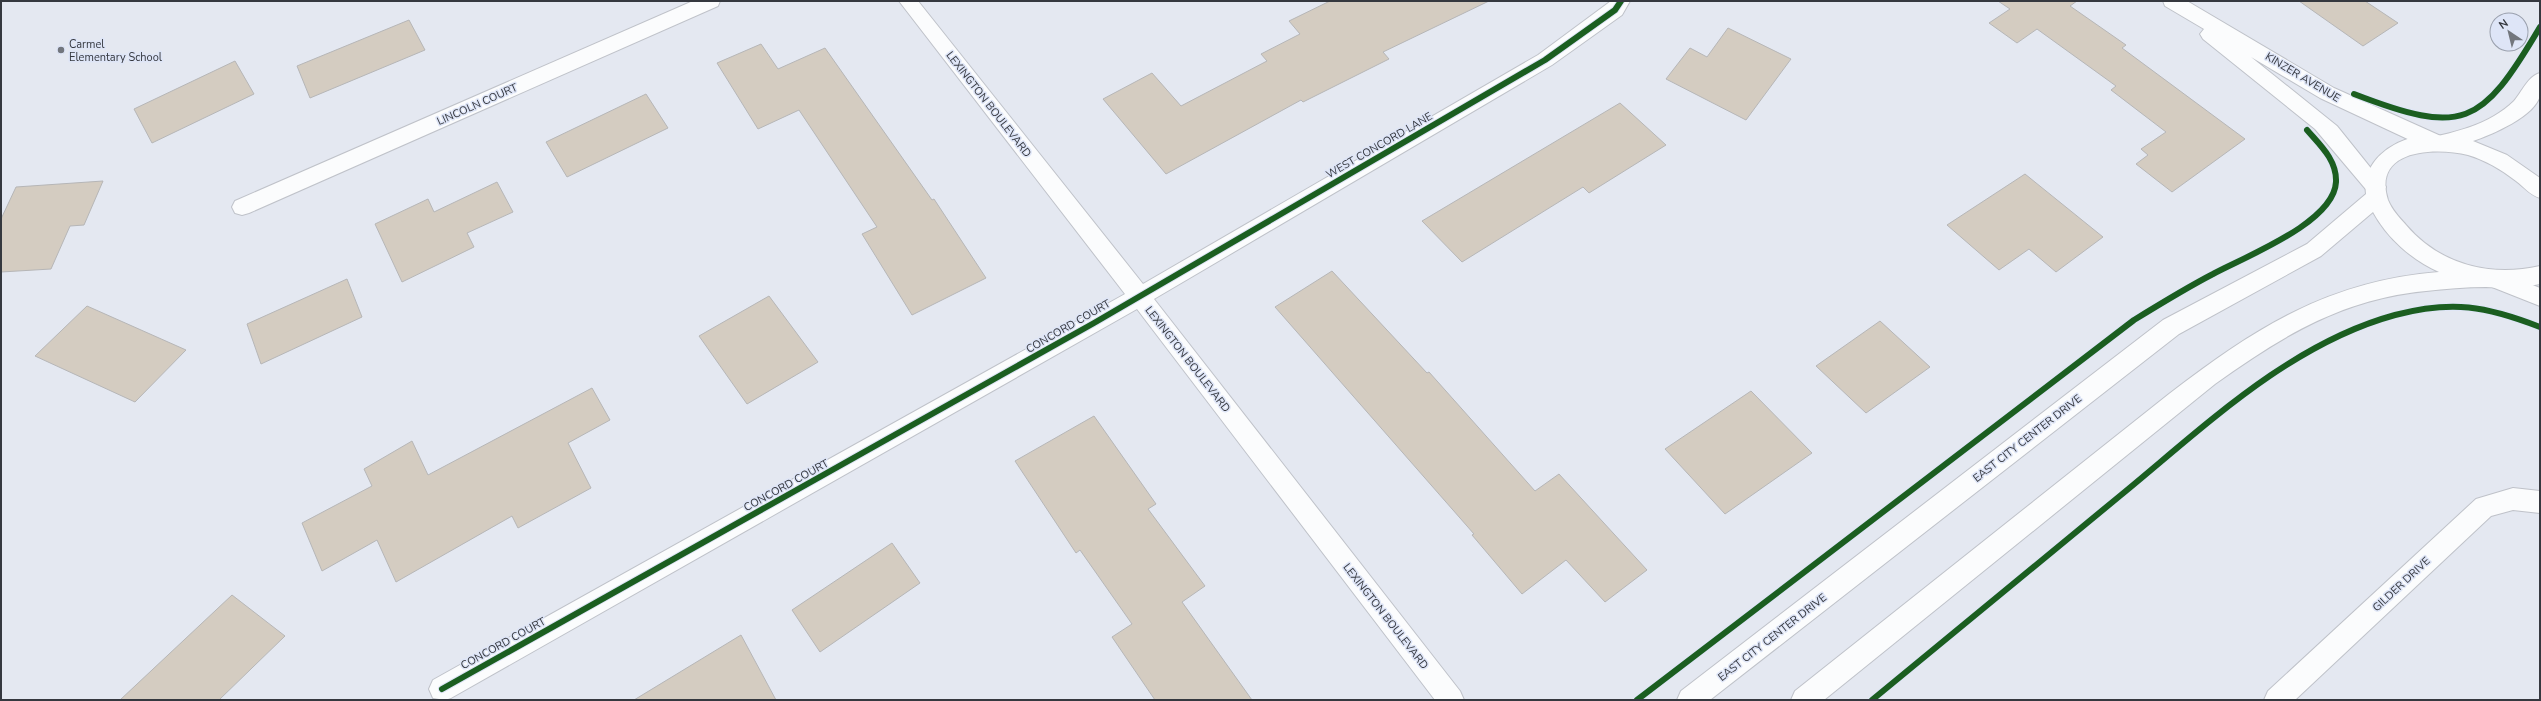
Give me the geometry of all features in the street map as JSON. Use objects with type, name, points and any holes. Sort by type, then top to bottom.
[{"type":"street","name":"LINCOLN COURT","points":[[242,207],[711,1]]},
{"type":"street","name":"LEXINGTON BOULEVARD","points":[[908,1],[1139,296],[1451,700]]},
{"type":"street","name":"WEST CONCORD LANE","points":[[1139,296],[1545,60],[1615,10],[1621,1]]},
{"type":"street","name":"KINZER AVENUE","points":[[2174,2],[2327,93],[2438,143]]},
{"type":"street","name":"KINZER AVENUE","points":[[2174,2],[2240,60],[2322,124],[2337,138],[2377,191],[2388,219],[2414,247],[2435,261],[2458,272],[2491,280]]},
{"type":"street","points":[[2438,143],[2493,127],[2506,120],[2518,110],[2540,80]]},
{"type":"street","points":[[2377,191],[2380,168],[2392,153],[2413,144],[2438,143],[2461,146],[2484,153],[2513,168],[2540,190]]},
{"type":"street","name":"EAST CITY CENTER DRIVE","points":[[1690,700],[2171,327],[2314,250],[2377,191]]},
{"type":"street","points":[[1804,700],[2158,416],[2252,346],[2295,320],[2348,298],[2412,283],[2491,280],[2522,281],[2540,275]]},
{"type":"street","points":[[2491,280],[2540,297]]},
{"type":"street","name":"CONCORD COURT","points":[[442,689],[1083,329],[1139,296]]},
{"type":"street","name":"GILDER DRIVE","points":[[2277,700],[2484,507],[2513,499],[2540,502]]},
{"type":"building","points":[[1330,1],[1489,1],[1383,52],[1389,59],[1303,102],[1301,100],[1166,174],[1103,99],[1152,73],[1181,106],[1267,61],[1261,54],[1300,34],[1289,21]]},
{"type":"building","points":[[1998,1],[2077,1],[2070,6],[2126,45],[2122,48],[2245,139],[2172,192],[2136,164],[2148,155],[2141,149],[2166,132],[2111,90],[2116,86],[2037,29],[2017,43],[1989,23],[2010,9]]},
{"type":"building","points":[[2299,1],[2365,1],[2398,23],[2363,46]]},
{"type":"building","points":[[409,20],[425,50],[310,98],[297,66]]},
{"type":"building","points":[[1728,28],[1791,59],[1746,120],[1666,79],[1690,48],[1707,57]]},
{"type":"building","points":[[761,44],[778,69],[825,48],[932,200],[934,199],[986,278],[912,315],[862,234],[877,227],[799,110],[758,129],[717,63]]},
{"type":"building","points":[[235,61],[254,94],[152,143],[134,109]]},
{"type":"building","points":[[646,94],[668,128],[567,177],[546,142]]},
{"type":"building","points":[[1620,103],[1666,145],[1589,193],[1583,187],[1462,262],[1422,221]]},
{"type":"building","points":[[2025,174],[2103,237],[2056,272],[2029,249],[1999,270],[1947,225]]},
{"type":"building","points":[[103,181],[84,225],[70,226],[51,269],[1,272],[1,219],[16,187]]},
{"type":"building","points":[[497,182],[513,212],[467,233],[474,247],[402,282],[375,224],[428,199],[434,212]]},
{"type":"building","points":[[1332,271],[1427,373],[1429,372],[1535,491],[1559,474],[1647,570],[1605,602],[1566,560],[1522,594],[1472,535],[1474,534],[1275,307]]},
{"type":"building","points":[[347,279],[362,317],[261,364],[247,324]]},
{"type":"building","points":[[769,296],[818,362],[747,404],[699,336]]},
{"type":"building","points":[[87,306],[186,350],[135,402],[35,356]]},
{"type":"building","points":[[1880,321],[1930,367],[1866,413],[1816,366]]},
{"type":"building","points":[[592,388],[610,420],[568,443],[591,488],[518,528],[512,516],[396,582],[377,540],[322,571],[302,523],[372,486],[364,469],[412,441],[428,475]]},
{"type":"building","points":[[1751,391],[1812,453],[1725,514],[1665,449]]},
{"type":"building","points":[[1094,416],[1156,504],[1148,509],[1205,586],[1182,602],[1252,700],[1155,700],[1112,637],[1132,624],[1080,550],[1076,553],[1015,461]]},
{"type":"building","points":[[892,543],[920,583],[820,652],[792,610]]},
{"type":"building","points":[[232,595],[285,636],[219,700],[120,700]]},
{"type":"building","points":[[741,635],[776,700],[634,700]]},
{"type":"cycle path","points":[[442,689],[1094,323],[1545,60],[1615,10],[1621,1]]},
{"type":"cycle path","points":[[2354,94],[2391,108],[2421,117],[2446,119],[2466,115],[2485,104],[2502,86],[2540,27]]},
{"type":"cycle path","points":[[1637,700],[2134,320],[2160,303],[2201,280],[2284,238],[2311,218],[2325,205],[2335,190],[2336,174],[2331,159],[2307,130]]},
{"type":"cycle path","points":[[1872,700],[2215,418],[2278,371],[2312,351],[2347,333],[2383,319],[2417,310],[2441,307],[2464,306],[2484,308],[2540,327]]},
{"type":"place","name":"Carmel Elementary School","points":[[61,50]]}]
